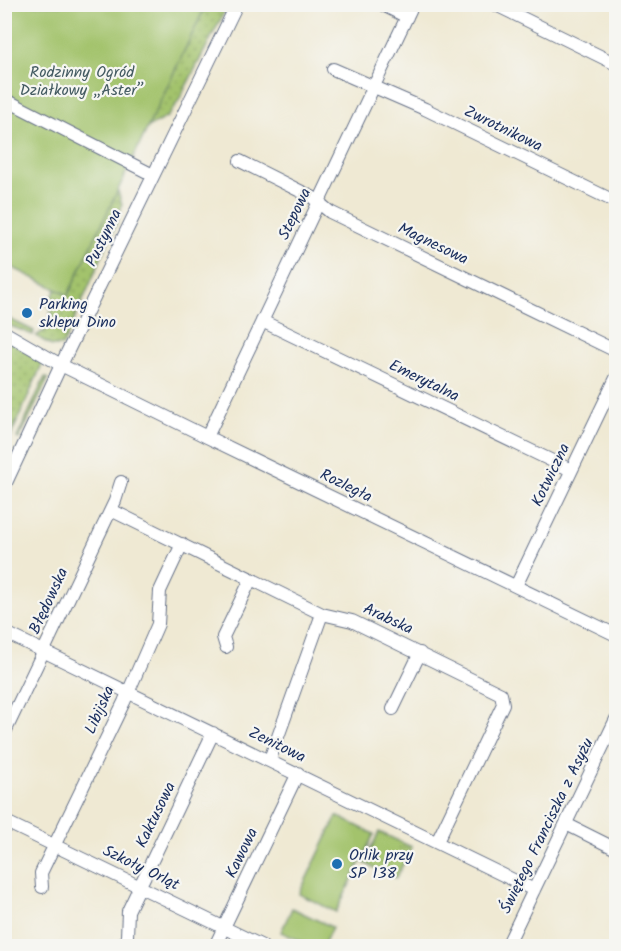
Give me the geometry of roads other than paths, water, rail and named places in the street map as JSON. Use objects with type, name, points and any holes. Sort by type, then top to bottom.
[{"type":"street","name":"Pustynna","points":[[5,486],[61,365],[237,4]]},
{"type":"street","points":[[381,4],[408,17]]},
{"type":"street","name":"Stepowa","points":[[207,437],[414,4]]},
{"type":"street","points":[[494,4],[616,64]]},
{"type":"street","name":"Zwrotnikowa","points":[[333,69],[375,86],[616,202]]},
{"type":"street","points":[[4,99],[153,175]]},
{"type":"street","name":"Magnesowa","points":[[240,161],[312,197],[330,213],[616,351]]},
{"type":"street","name":"Emerytalna","points":[[262,321],[571,470]]},
{"type":"street","name":"Rozległa","points":[[4,332],[61,365],[616,635]]},
{"type":"street","name":"Kotwiczna","points":[[516,586],[616,378]]},
{"type":"street","name":"Błędowska","points":[[4,734],[111,510],[121,482]]},
{"type":"street","name":"Arabska","points":[[111,510],[322,614],[349,619],[498,692],[504,698],[503,705],[437,842]]},
{"type":"street","name":"Libijska","points":[[42,887],[41,873],[158,624],[160,591],[182,544]]},
{"type":"street","points":[[226,647],[223,637],[251,579]]},
{"type":"street","points":[[270,759],[322,614]]},
{"type":"street","name":"Zenitowa","points":[[4,632],[270,759],[534,890]]},
{"type":"street","points":[[393,709],[420,653]]},
{"type":"street","name":"Świętego Franciszka z Asyżu","points":[[507,946],[616,719]]},
{"type":"street","name":"Kaktusowa","points":[[124,946],[127,937],[127,914],[213,733]]},
{"type":"street","name":"Kawowa","points":[[215,946],[298,773]]},
{"type":"street","name":"Szkoły Orląt","points":[[4,821],[262,946]]},
{"type":"street","points":[[566,824],[616,849]]},
{"type":"place","name":"Parking sklepu Dino","points":[[27,313]]},
{"type":"place","name":"Orlik przy SP 138","points":[[337,864]]},
{"type":"park label","name":"Rodzinny Ogród Działkowy „Aster”","points":[[82,81]]}]
